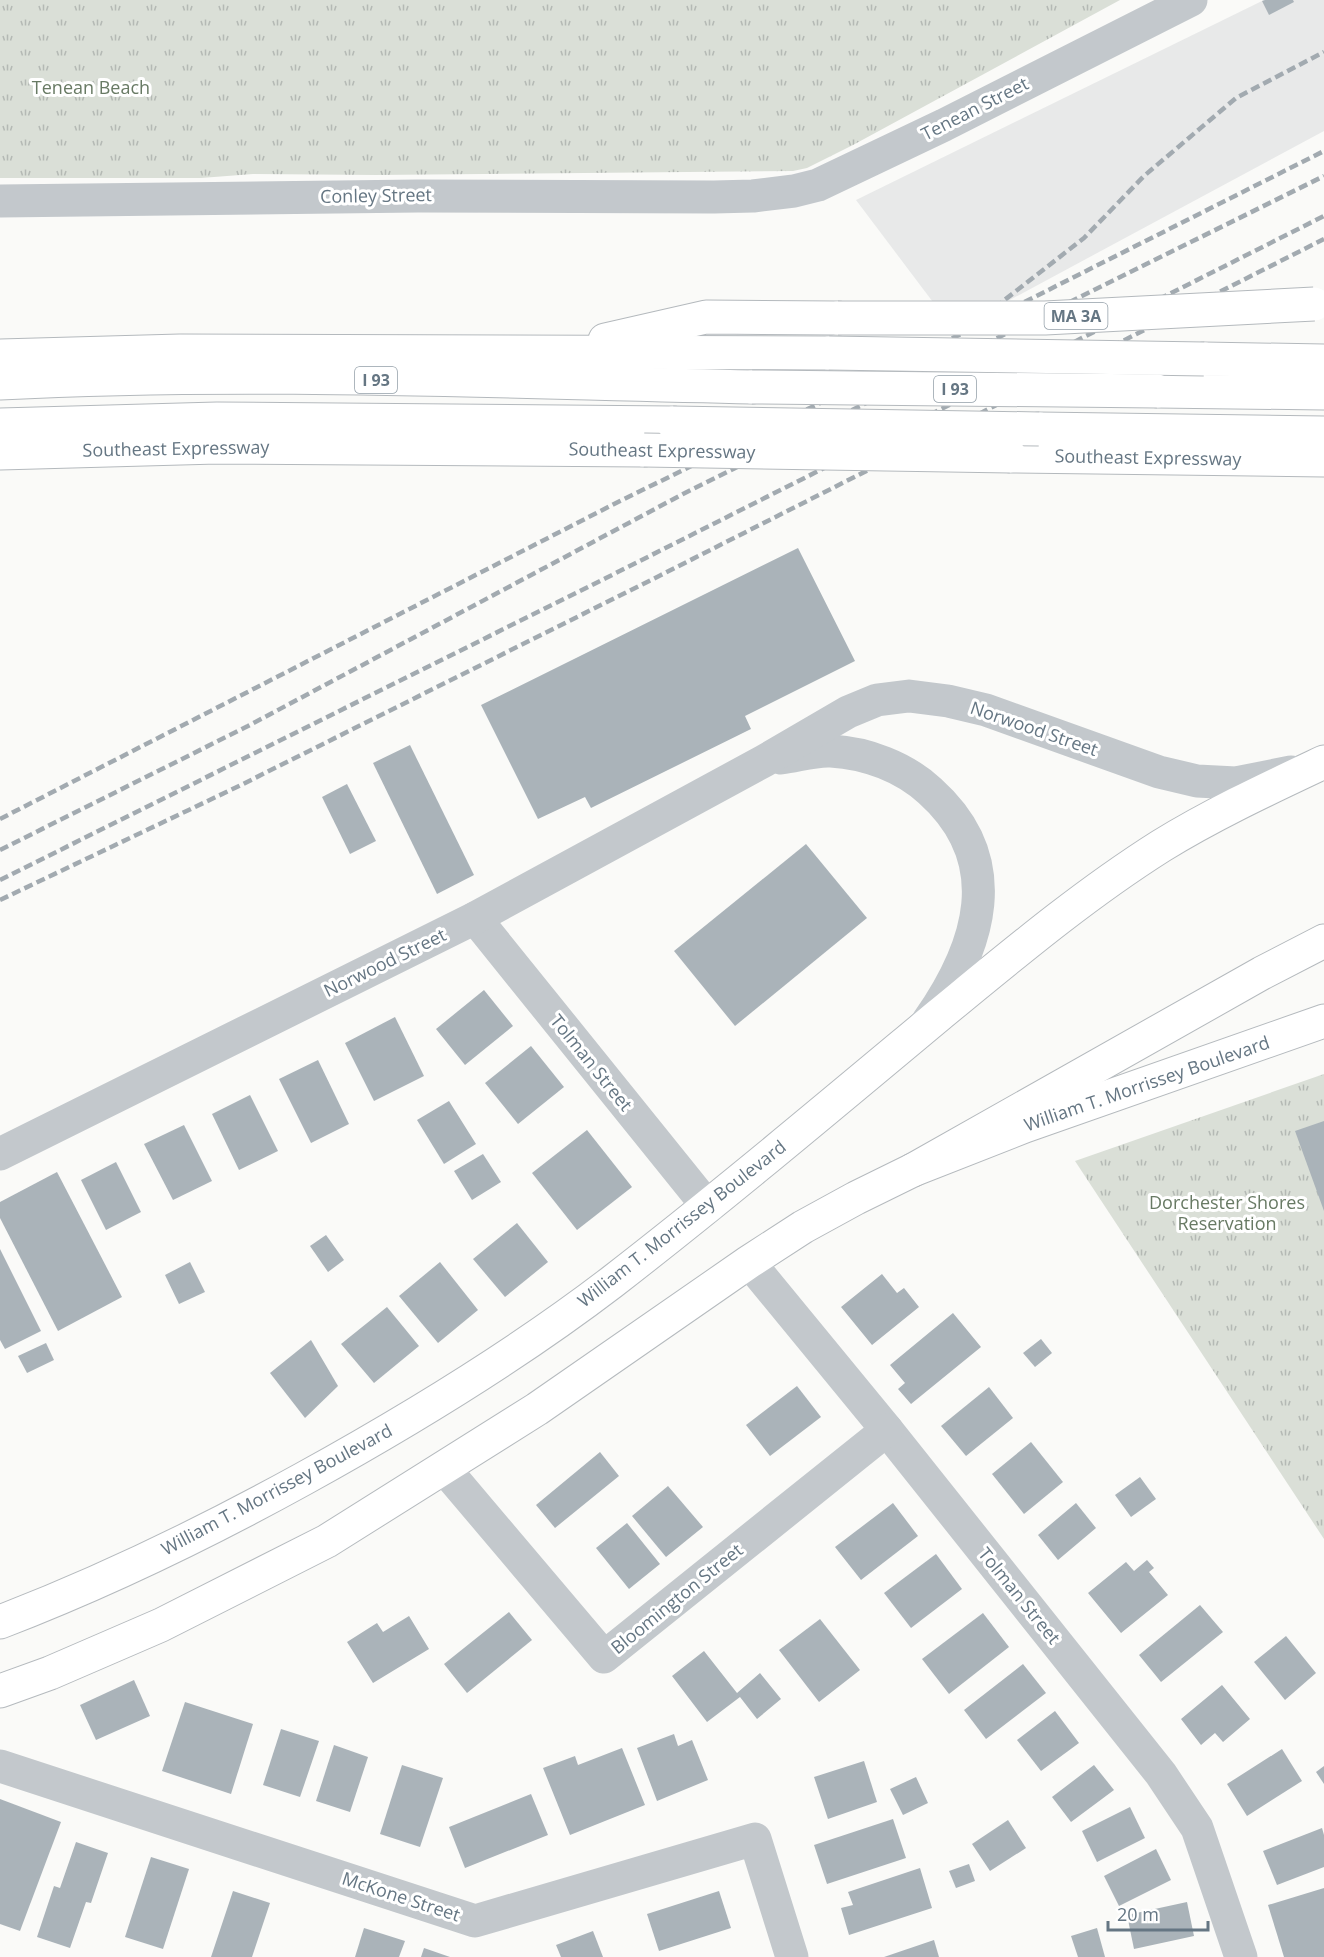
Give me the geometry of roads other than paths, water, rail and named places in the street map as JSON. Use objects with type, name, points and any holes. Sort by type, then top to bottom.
[{"type":"main road","name":"MA 3A","points":[[548,353],[706,317],[1045,318],[1319,304]]},
{"type":"main road","name":"I 93","points":[[0,356],[61,352],[180,351],[829,353],[1324,361]]},
{"type":"main road","name":"I 93","points":[[0,383],[297,378],[752,387],[1324,393]]},
{"type":"main road","name":"I 93","points":[[0,425],[217,419],[1324,433]]},
{"type":"main road","name":"Southeast Expressway","points":[[0,453],[218,447],[644,450],[1324,460]]},
{"type":"main road","name":"William T. Morrissey Boulevard","points":[[0,1622],[86,1588],[194,1537],[250,1509],[411,1419],[563,1318],[708,1207],[1060,916],[1162,846],[1214,816],[1319,765]]},
{"type":"main road","points":[[913,1170],[1262,973],[1324,941]]},
{"type":"main road","name":"William T. Morrissey Boulevard","points":[[0,1691],[104,1650],[220,1597],[327,1541],[537,1409],[748,1262],[803,1227],[913,1170],[1025,1126],[1324,1021]]},
{"type":"street","name":"Tenean Street","points":[[753,196],[794,191],[819,185],[944,125],[1191,0]]},
{"type":"street","name":"Conley Street","points":[[0,201],[418,196],[753,196]]},
{"type":"street","name":"Norwood Street","points":[[0,1154],[475,918],[764,761],[848,712],[877,700],[909,696],[948,701],[986,710],[1159,772],[1197,781],[1236,783],[1319,765]]},
{"type":"street","name":"Norwood Street","points":[[764,761],[829,751],[860,755],[916,778],[942,801],[961,828],[974,853],[979,881],[977,912],[971,943],[945,996],[921,1031]]},
{"type":"street","name":"Tolman Street","points":[[475,918],[708,1207]]},
{"type":"street","name":"Tolman Street","points":[[748,1262],[887,1431],[1161,1773],[1197,1828],[1241,1957]]},
{"type":"street","name":"Bloomington Street","points":[[444,1468],[604,1657],[887,1431]]},
{"type":"street","name":"McKone Street","points":[[0,1766],[475,1921],[755,1839],[792,1957]]},
{"type":"railway","points":[[984,316],[1084,238],[1144,176],[1236,98],[1324,52]]},
{"type":"railway","points":[[0,819],[620,501],[963,333],[1324,151]]},
{"type":"railway","points":[[0,850],[248,726],[683,494],[1324,176]]},
{"type":"railway","points":[[0,880],[1324,216]]},
{"type":"railway","points":[[0,900],[239,786],[1324,239]]},
{"type":"park label","name":"Tenean Beach","points":[[91,88]]},
{"type":"park label","name":"Dorchester Shores Reservation","points":[[1227,1213]]}]
